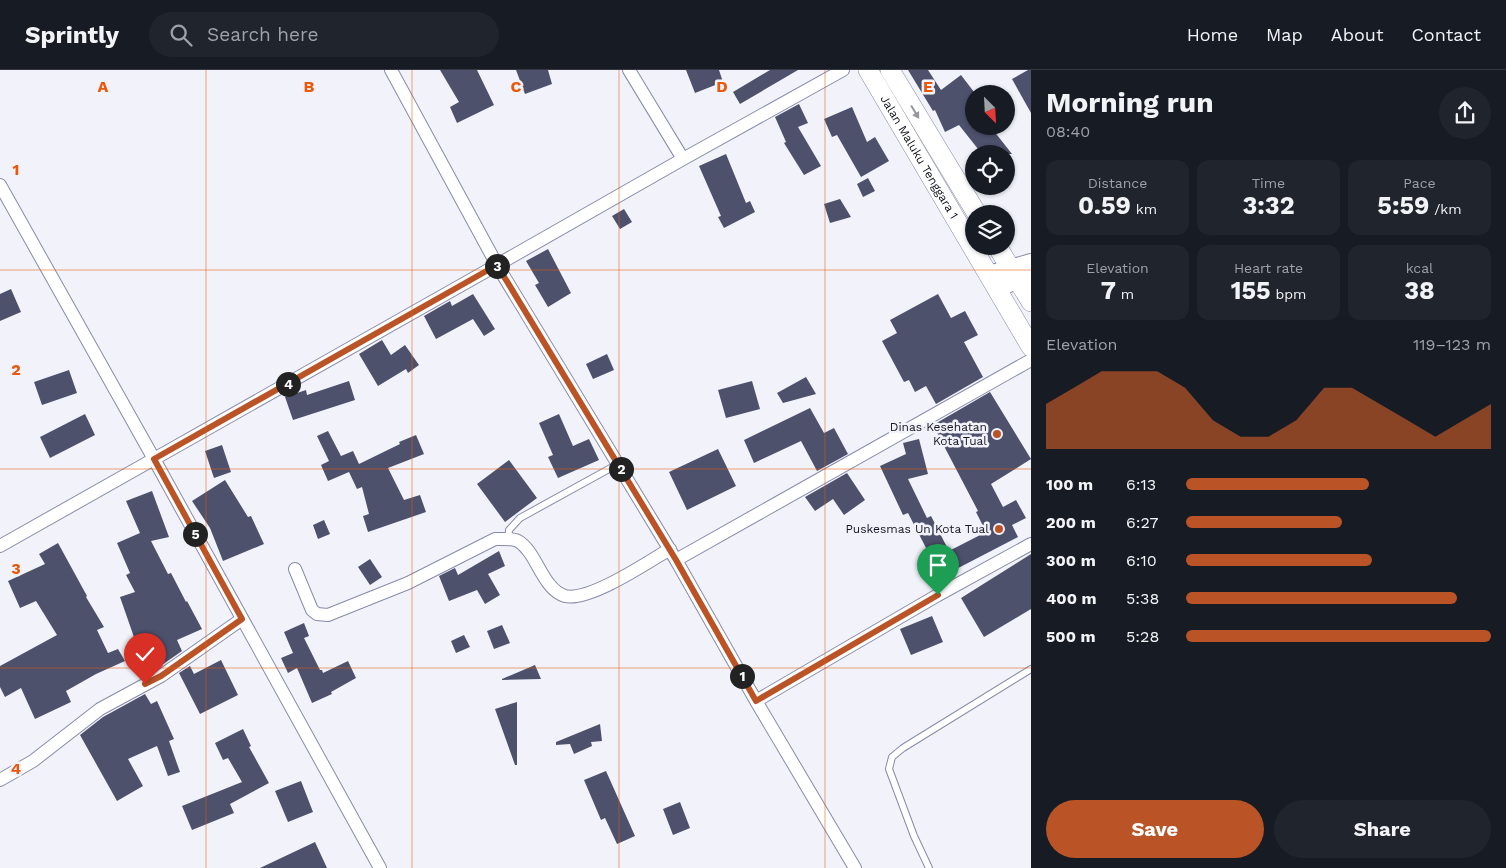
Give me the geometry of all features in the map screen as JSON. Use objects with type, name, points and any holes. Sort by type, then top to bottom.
[{"type":"main road","name":"Jalan Maluku Tenggara 1","points":[[868,70],[1031,347]]},
{"type":"main road","name":"Jalan Maluku Tenggara 1","points":[[890,70],[972,205]]},
{"type":"main road","points":[[1004,255],[1020,275],[1031,302]]},
{"type":"street","points":[[392,70],[497,265],[673,555],[756,701],[855,868]]},
{"type":"street","points":[[629,70],[683,158]]},
{"type":"street","points":[[0,546],[683,158],[843,70]]},
{"type":"street","points":[[0,185],[380,868]]},
{"type":"street","points":[[993,281],[1020,275],[1031,262]]},
{"type":"street","points":[[295,570],[312,610],[318,614],[328,615],[408,583],[495,539],[508,539],[518,542],[529,553],[554,589],[565,596],[578,596],[608,585],[673,555],[1031,360]]},
{"type":"street","points":[[756,701],[938,595],[1031,544]]},
{"type":"street","points":[[0,780],[33,761],[100,709],[161,676],[242,619]]},
{"type":"lane","points":[[508,539],[510,530],[520,518],[618,464]]},
{"type":"lane","points":[[929,868],[914,836],[890,769],[892,757],[903,748],[1031,669]]},
{"type":"building","points":[[440,70],[477,70],[494,105],[457,123],[450,107],[459,102]]},
{"type":"building","points":[[516,70],[548,70],[552,84],[525,94]]},
{"type":"building","points":[[686,70],[719,70],[723,82],[695,93]]},
{"type":"building","points":[[770,70],[798,70],[740,104],[733,92]]},
{"type":"building","points":[[908,70],[928,70],[941,90],[961,75],[969,85],[965,85],[965,133],[959,125],[945,132],[935,110],[933,111]]},
{"type":"building","points":[[1031,70],[1031,113],[1012,79]]},
{"type":"building","points":[[799,104],[808,123],[798,127],[821,166],[804,175],[784,143],[786,142],[775,117]]},
{"type":"building","points":[[852,107],[867,142],[875,137],[889,161],[861,177],[837,135],[832,137],[824,119]]},
{"type":"building","points":[[967,135],[997,135],[1005,145],[975,145]]},
{"type":"building","points":[[726,154],[746,203],[750,201],[755,212],[724,228],[718,217],[721,216],[699,166]]},
{"type":"building","points":[[868,178],[875,191],[863,197],[857,184]]},
{"type":"building","points":[[840,199],[851,217],[830,223],[824,204]]},
{"type":"building","points":[[624,209],[632,222],[620,229],[612,216]]},
{"type":"building","points":[[548,249],[571,293],[548,307],[535,285],[539,283],[526,261]]},
{"type":"building","points":[[11,289],[21,312],[0,321],[0,294]]},
{"type":"building","points":[[473,294],[495,329],[484,336],[473,319],[436,339],[424,316],[450,301],[452,306]]},
{"type":"building","points":[[938,294],[951,318],[965,311],[978,335],[964,342],[983,377],[936,404],[926,386],[915,392],[909,380],[904,382],[882,341],[897,333],[890,320]]},
{"type":"building","points":[[382,340],[391,355],[405,345],[419,365],[408,373],[406,369],[378,386],[359,354]]},
{"type":"building","points":[[607,354],[614,370],[593,379],[586,364]]},
{"type":"building","points":[[69,370],[77,393],[42,405],[34,382]]},
{"type":"building","points":[[806,377],[816,394],[783,403],[777,393]]},
{"type":"building","points":[[349,381],[355,400],[293,420],[285,397],[306,390],[307,395]]},
{"type":"building","points":[[752,381],[760,409],[726,418],[718,390]]},
{"type":"building","points":[[990,392],[1031,459],[991,484],[1003,507],[1016,500],[1026,518],[1012,525],[1018,537],[941,577],[908,513],[903,515],[880,466],[906,454],[903,443],[919,439],[928,474],[908,479],[927,518],[931,516],[949,551],[986,532],[976,512],[978,511],[933,425]]},
{"type":"building","points":[[810,408],[824,433],[834,428],[848,454],[817,471],[801,441],[754,463],[744,440]]},
{"type":"building","points":[[85,414],[95,435],[50,458],[40,437]]},
{"type":"building","points":[[559,414],[573,446],[589,439],[599,460],[558,478],[548,457],[553,455],[539,423]]},
{"type":"building","points":[[328,431],[341,456],[353,451],[359,464],[416,435],[424,454],[388,468],[404,500],[420,495],[426,512],[368,532],[363,516],[369,514],[362,487],[357,489],[349,472],[328,481],[321,465],[329,461],[317,436]]},
{"type":"building","points":[[222,445],[231,472],[214,478],[205,451]]},
{"type":"building","points":[[718,449],[736,486],[687,510],[669,472]]},
{"type":"building","points":[[509,460],[537,498],[505,522],[477,484]]},
{"type":"building","points":[[847,473],[865,500],[844,515],[833,499],[815,511],[805,497]]},
{"type":"building","points":[[225,480],[248,517],[251,516],[264,544],[223,561],[210,528],[192,501]]},
{"type":"building","points":[[152,491],[169,537],[151,541],[168,574],[171,573],[202,629],[177,640],[182,651],[159,667],[154,658],[143,663],[120,597],[135,592],[126,575],[130,573],[117,543],[140,533],[126,501]]},
{"type":"building","points":[[324,520],[330,534],[318,539],[313,525]]},
{"type":"building","points":[[58,543],[104,627],[97,630],[108,653],[118,649],[125,661],[96,674],[66,691],[71,702],[35,719],[21,688],[5,697],[0,687],[0,666],[57,635],[36,601],[20,608],[8,581],[45,564],[39,554]]},
{"type":"building","points":[[499,551],[505,566],[488,574],[500,595],[485,604],[477,590],[449,601],[439,576],[455,568],[458,575]]},
{"type":"building","points":[[1031,554],[1031,609],[984,637],[961,598]]},
{"type":"building","points":[[370,559],[382,577],[370,585],[358,567]]},
{"type":"building","points":[[932,616],[943,642],[911,655],[900,629]]},
{"type":"building","points":[[304,623],[309,636],[304,638],[320,670],[323,673],[348,661],[356,678],[331,692],[332,694],[312,703],[297,668],[288,673],[281,658],[293,653],[284,632]]},
{"type":"building","points":[[502,625],[510,643],[494,649],[487,631]]},
{"type":"building","points":[[464,635],[470,647],[456,653],[451,641]]},
{"type":"building","points":[[221,660],[238,695],[200,714],[179,673],[190,666],[194,674]]},
{"type":"building","points":[[535,665],[541,679],[502,680],[502,679]]},
{"type":"building","points":[[145,694],[151,704],[157,701],[174,739],[169,741],[180,772],[168,776],[157,746],[128,759],[143,786],[117,801],[80,735],[103,717]]},
{"type":"building","points":[[517,702],[517,765],[515,765],[495,709]]},
{"type":"building","points":[[600,724],[602,741],[591,742],[592,746],[574,754],[570,744],[556,745],[556,742]]},
{"type":"building","points":[[243,729],[251,746],[249,747],[269,783],[230,804],[234,813],[192,830],[182,806],[242,782],[228,758],[223,760],[215,743]]},
{"type":"building","points":[[606,771],[635,836],[617,844],[605,818],[601,820],[584,780]]},
{"type":"building","points":[[301,781],[313,812],[288,822],[275,791]]},
{"type":"building","points":[[680,802],[690,828],[673,835],[663,809]]},
{"type":"building","points":[[315,842],[327,868],[260,868]]},
{"type":"place","name":"Dinas Kesehatan Kota Tual","points":[[997,434]]},
{"type":"place","name":"Puskesmas Un Kota Tual","points":[[999,529]]},
{"type":"route","points":[[145,684],[161,676],[242,619],[154,459],[497,265],[676,560],[756,701],[938,595]]}]
